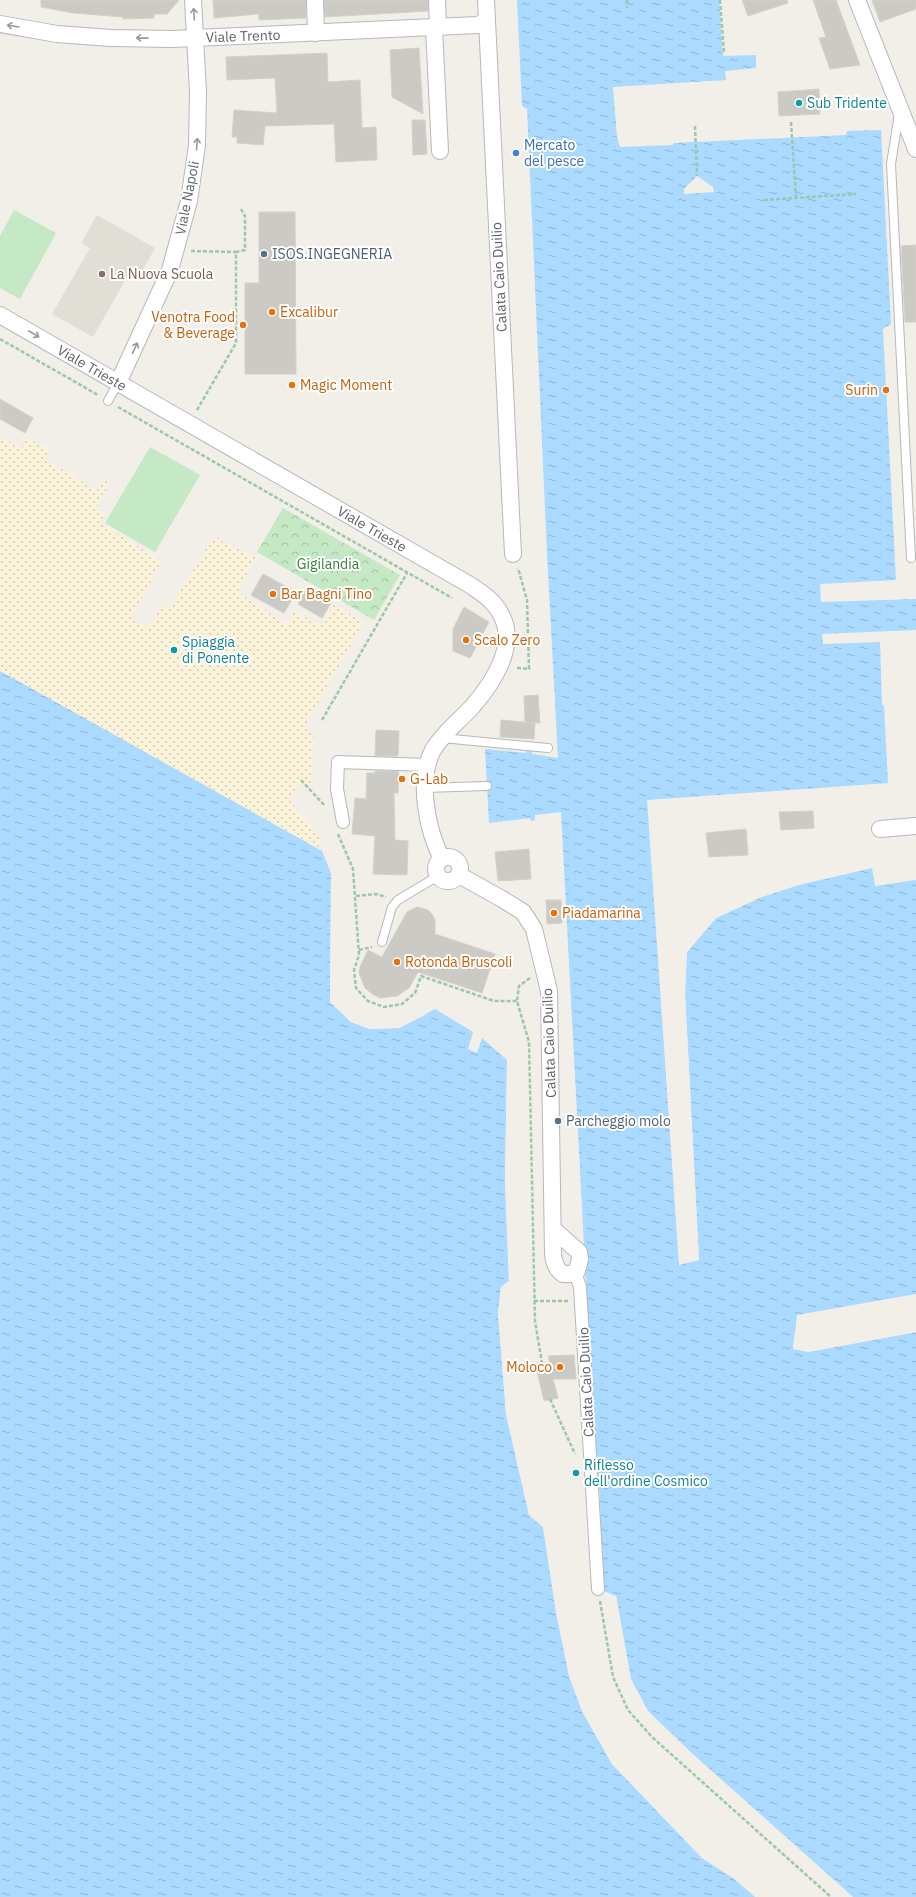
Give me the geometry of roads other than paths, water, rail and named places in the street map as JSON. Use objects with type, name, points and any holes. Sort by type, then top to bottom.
[{"type":"street","name":"Viale Napoli","points":[[118,383],[170,270],[189,201],[197,145],[198,92],[193,0]]},
{"type":"street","points":[[315,0],[316,33]]},
{"type":"street","points":[[437,0],[436,27],[440,152]]},
{"type":"street","name":"Calata Caio Duilio","points":[[486,0],[513,554]]},
{"type":"street","points":[[857,0],[916,150]]},
{"type":"street","name":"Viale Trento","points":[[0,24],[57,34],[111,38],[195,38],[478,25],[486,21]]},
{"type":"street","name":"Viale Trieste","points":[[0,315],[470,585],[488,598],[500,611],[505,626],[506,641],[501,663],[488,686],[441,738],[433,750],[428,765],[425,788],[426,813],[434,843],[442,859]]},
{"type":"street","points":[[343,822],[337,789],[338,762],[428,765]]},
{"type":"street","points":[[880,829],[916,826]]},
{"type":"street","points":[[447,857],[455,859],[460,867],[458,875],[456,878],[448,881],[441,879],[438,876],[437,864],[442,859],[447,857]]},
{"type":"street","name":"Calata Caio Duilio","points":[[458,875],[523,912],[534,929],[549,991],[553,1228],[554,1261],[557,1270],[563,1274],[578,1271],[579,1252],[553,1228]]},
{"type":"street","name":"Calata Caio Duilio","points":[[575,1272],[580,1287],[598,1589]]},
{"type":"lane","points":[[899,110],[891,164],[911,558]]},
{"type":"lane","points":[[108,401],[118,383]]},
{"type":"lane","points":[[441,738],[548,748]]},
{"type":"lane","points":[[425,788],[487,786]]},
{"type":"lane","points":[[382,942],[392,907],[398,900],[438,876]]},
{"type":"water","points":[[517,0],[719,0],[723,56],[756,55],[756,68],[725,71],[726,80],[613,87],[617,137],[620,147],[846,135],[847,131],[881,130],[891,324],[883,329],[896,580],[820,584],[821,602],[916,599],[916,630],[822,634],[823,644],[880,642],[882,705],[884,705],[888,783],[647,800],[679,1265],[699,1260],[685,993],[687,952],[716,918],[762,897],[799,885],[872,868],[875,886],[916,880],[916,1294],[797,1315],[793,1348],[808,1352],[916,1332],[916,1897],[853,1897],[667,1731],[648,1711],[631,1680],[616,1596],[604,1591],[599,1481],[595,1480],[592,1396],[561,812],[535,815],[535,820],[531,821],[530,818],[489,823],[485,749],[526,753],[527,750],[532,750],[532,754],[558,758],[547,553],[527,109],[522,106]]},
{"type":"water","points":[[0,671],[322,851],[331,873],[330,1002],[351,1022],[370,1029],[399,1028],[435,1009],[473,1032],[468,1049],[477,1053],[482,1038],[507,1060],[505,1181],[509,1281],[501,1287],[498,1313],[506,1414],[529,1515],[543,1527],[556,1612],[569,1676],[582,1711],[612,1764],[702,1858],[733,1878],[755,1897],[0,1897]]},
{"type":"place","name":"Sub Tridente","points":[[799,103]]},
{"type":"place","name":"Mercato del pesce","points":[[516,153]]},
{"type":"place","name":"ISOS.INGEGNERIA","points":[[264,254]]},
{"type":"place","name":"La Nuova Scuola","points":[[102,274]]},
{"type":"place","name":"Excalibur","points":[[272,312]]},
{"type":"place","name":"Venotra Food & Beverage","points":[[243,325]]},
{"type":"place","name":"Magic Moment","points":[[292,385]]},
{"type":"place","name":"Surin","points":[[886,390]]},
{"type":"place","name":"Bar Bagni Tino","points":[[273,594]]},
{"type":"place","name":"Scalo Zero","points":[[466,640]]},
{"type":"place","name":"Spiaggia di Ponente","points":[[174,650]]},
{"type":"place","name":"G-Lab","points":[[402,779]]},
{"type":"place","name":"Piadamarina","points":[[554,913]]},
{"type":"place","name":"Rotonda Bruscoli","points":[[397,962]]},
{"type":"place","name":"Parcheggio molo","points":[[558,1121]]},
{"type":"place","name":"Moloco","points":[[560,1367]]},
{"type":"place","name":"Riflesso dell'ordine Cosmico","points":[[576,1473]]},
{"type":"park label","name":"Gigilandia","points":[[328,564]]}]
